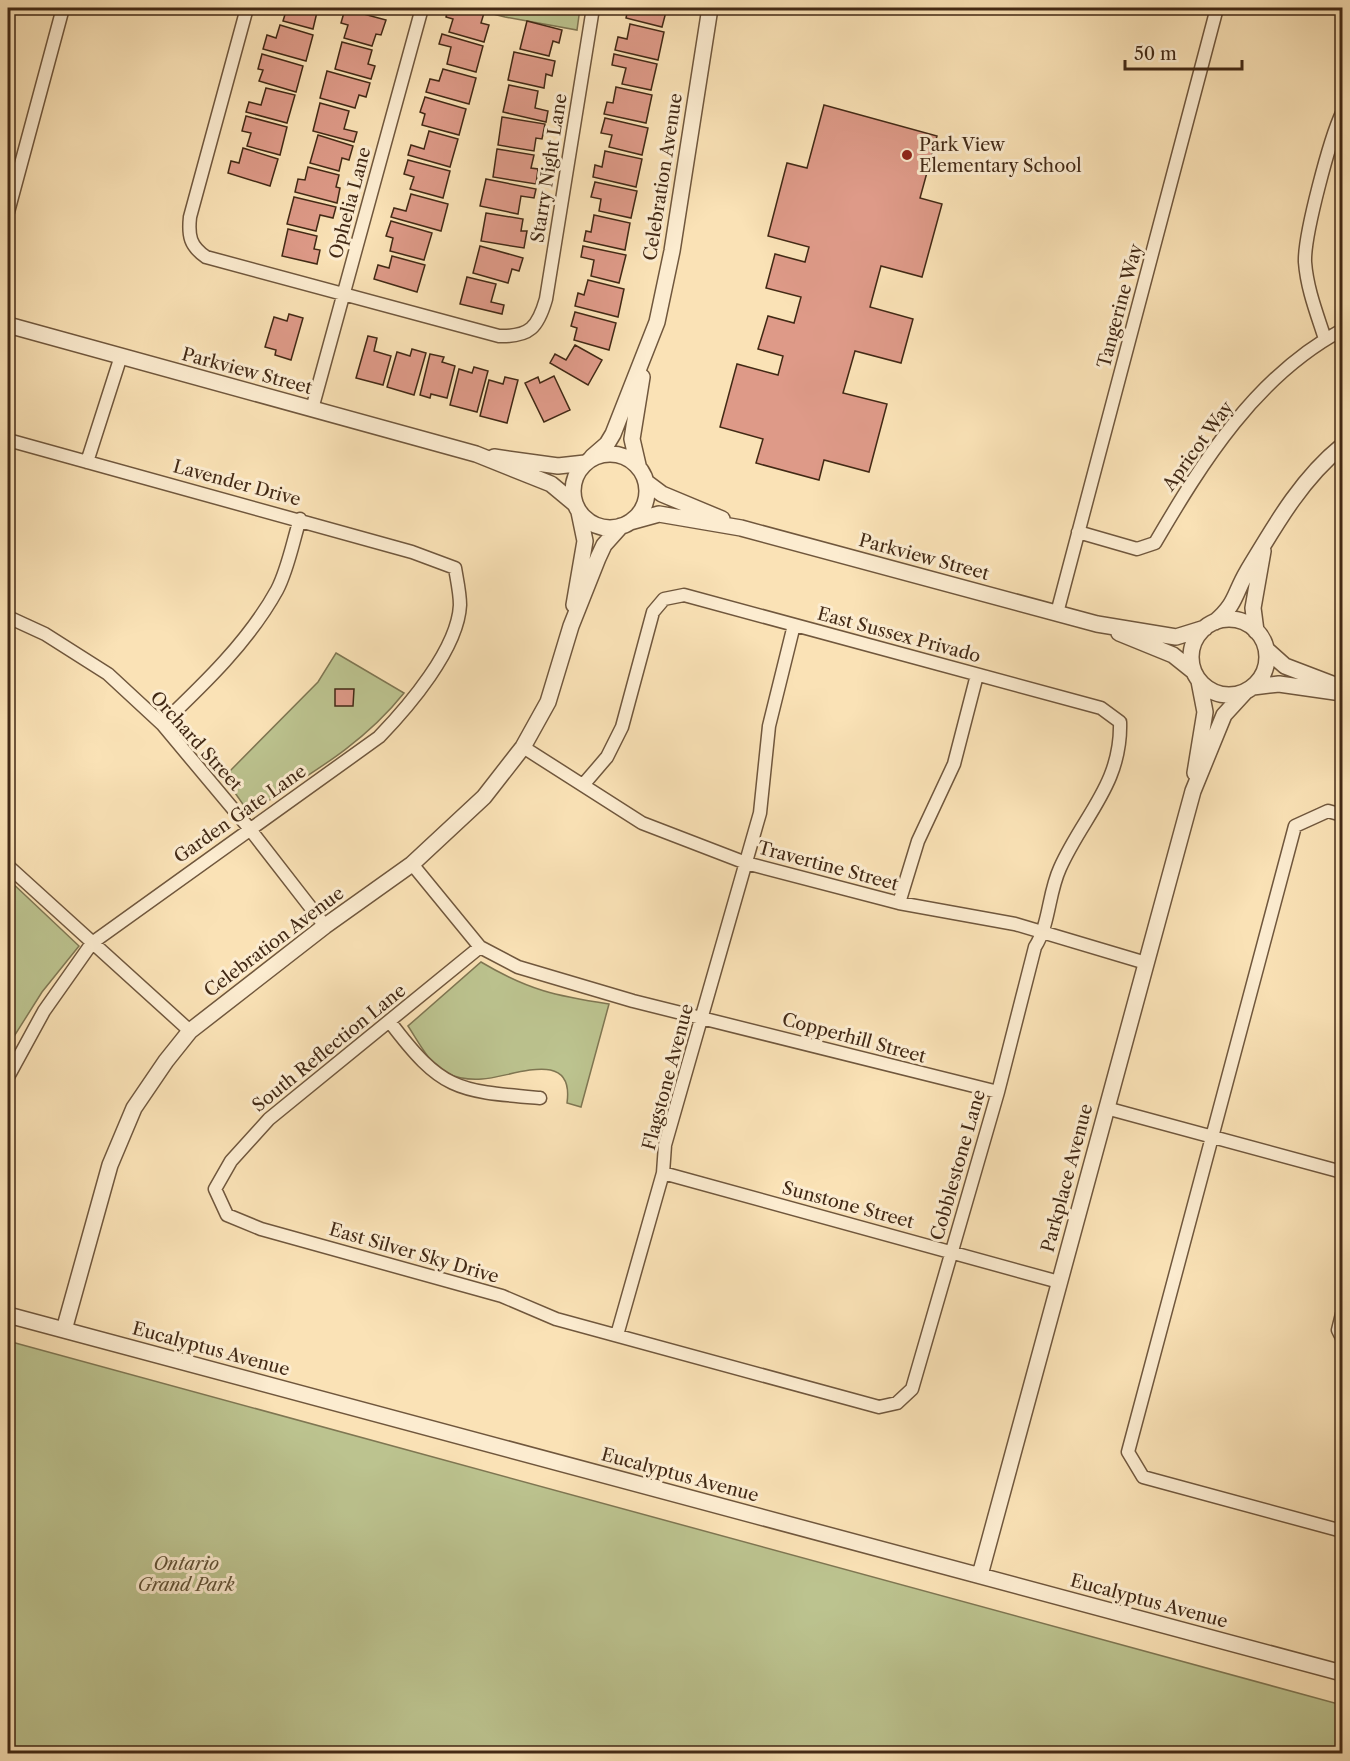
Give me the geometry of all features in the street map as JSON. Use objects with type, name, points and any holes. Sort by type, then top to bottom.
[{"type":"street","points":[[8,212],[9,197],[63,8]]},
{"type":"street","points":[[247,8],[190,218],[188,233],[194,248],[206,257],[344,293]]},
{"type":"street","name":"Ophelia Lane","points":[[312,409],[422,8]]},
{"type":"street","name":"Starry Night Lane","points":[[344,293],[499,336],[516,336],[530,330],[541,318],[593,8]]},
{"type":"street","name":"Celebration Avenue","points":[[588,460],[607,444],[613,434],[657,322],[672,251],[710,8]]},
{"type":"street","name":"Tangerine Way","points":[[1057,613],[1217,8]]},
{"type":"street","points":[[1325,339],[1311,296],[1305,261],[1309,226],[1342,113]]},
{"type":"street","name":"Parkview Street","points":[[8,325],[476,454],[551,484],[577,508]]},
{"type":"street","name":"Apricot Way","points":[[1078,532],[1137,549],[1155,543],[1213,450],[1262,389],[1325,339],[1342,330]]},
{"type":"street","name":"Celebration Avenue","points":[[638,465],[632,439],[646,350]]},
{"type":"street","points":[[87,462],[121,356]]},
{"type":"street","name":"Lavender Drive","points":[[8,440],[300,519],[412,552],[455,568]]},
{"type":"street","points":[[1196,676],[1192,648],[1210,625],[1234,604],[1245,575],[1302,488],[1328,458],[1342,446]]},
{"type":"street","name":"Parkview Street","points":[[476,454],[558,466],[588,460]]},
{"type":"street","points":[[601,454],[621,455],[638,465],[648,491],[643,509],[626,524],[598,526],[577,508],[573,482],[588,460],[601,454]]},
{"type":"street","name":"Parkview Street","points":[[646,482],[676,500],[741,528]]},
{"type":"street","name":"Celebration Avenue","points":[[571,626],[585,541],[577,508]]},
{"type":"street","name":"Parkview Street","points":[[626,524],[658,514],[741,528],[1096,624]]},
{"type":"street","points":[[162,723],[198,690],[246,635],[278,588],[300,519]]},
{"type":"street","name":"Celebration Avenue","points":[[64,1330],[110,1165],[134,1108],[190,1031],[325,926],[412,864],[484,797],[523,747],[548,702],[571,626],[604,545],[626,524]]},
{"type":"street","points":[[1264,546],[1252,608],[1256,631],[1266,649],[1285,666],[1342,688]]},
{"type":"street","name":"Garden Gate Lane","points":[[8,1077],[44,1011],[92,944],[249,828],[379,737],[423,688],[449,642],[460,606],[455,568]]},
{"type":"street","name":"East Sussex Privado","points":[[583,785],[607,757],[622,727],[653,612],[664,599],[684,595],[1101,708],[1120,722]]},
{"type":"street","name":"Orchard Street","points":[[8,617],[45,634],[108,674],[162,723],[249,828],[325,926]]},
{"type":"street","points":[[1096,624],[1176,637],[1210,625],[1237,620],[1256,631]]},
{"type":"street","points":[[1096,624],[1173,655],[1207,689],[1226,695],[1279,684],[1342,693]]},
{"type":"street","name":"Flagstone Avenue","points":[[617,1335],[663,1173],[665,1145],[760,813],[769,726],[794,625]]},
{"type":"street","points":[[1249,689],[1265,670],[1266,649]]},
{"type":"street","points":[[899,903],[918,841],[954,764],[977,675]]},
{"type":"street","name":"Parkplace Avenue","points":[[980,1575],[1193,791],[1205,712],[1196,676]]},
{"type":"street","name":"Parkplace Avenue","points":[[1193,791],[1224,715],[1249,689]]},
{"type":"street","name":"Cobblestone Lane","points":[[897,1403],[912,1389],[915,1381],[998,1092],[1035,947],[1044,932],[1050,897],[1060,868],[1110,781],[1121,746],[1120,722]]},
{"type":"street","name":"Travertine Street","points":[[523,747],[642,822],[746,863],[899,903],[1015,924],[1146,963]]},
{"type":"street","points":[[1342,815],[1328,811],[1295,826],[1128,1452],[1143,1477],[1342,1531]]},
{"type":"street","points":[[412,864],[480,947]]},
{"type":"street","points":[[8,866],[190,1031]]},
{"type":"street","name":"Copperhill Street","points":[[480,947],[518,967],[633,1001],[998,1092]]},
{"type":"street","name":"South Reflection Lane","points":[[215,1189],[231,1161],[269,1119],[480,947]]},
{"type":"street","points":[[390,1022],[417,1058],[447,1082],[477,1093],[540,1098]]},
{"type":"street","points":[[1106,1108],[1342,1172]]},
{"type":"street","name":"Sunstone Street","points":[[663,1173],[1059,1282]]},
{"type":"street","name":"East Silver Sky Drive","points":[[215,1189],[227,1215],[261,1229],[502,1296],[556,1319],[879,1407],[897,1403]]},
{"type":"street","points":[[1340,1334],[1342,1314]]},
{"type":"street","name":"Eucalyptus Avenue","points":[[8,1315],[1342,1672]]},
{"type":"green space","points":[[469,8],[580,8],[577,30]]},
{"type":"green space","points":[[336,653],[404,693],[370,729],[351,745],[249,813],[224,777],[318,682]]},
{"type":"green space","points":[[8,879],[79,946],[42,992],[8,1046]]},
{"type":"green space","points":[[481,962],[513,979],[543,990],[609,1004],[581,1107],[567,1103],[567,1086],[561,1075],[551,1070],[538,1069],[482,1079],[464,1078],[450,1075],[440,1069],[425,1052],[408,1026]]},
{"type":"green space","name":"Ontario Grand Park","points":[[8,1341],[1342,1705],[1342,1753],[8,1753]]},
{"type":"building","points":[[287,8],[318,8],[313,29],[283,21]]},
{"type":"building","points":[[448,8],[467,8],[484,13],[481,23],[489,25],[484,42],[449,32],[453,19],[446,17]]},
{"type":"building","points":[[623,8],[667,8],[662,27],[626,18],[628,9]]},
{"type":"building","points":[[345,9],[386,20],[381,35],[376,34],[372,46],[344,38],[348,25],[341,23]]},
{"type":"building","points":[[527,21],[562,30],[559,43],[553,41],[549,56],[520,49]]},
{"type":"building","points":[[630,24],[664,32],[658,60],[615,50],[618,37],[627,39]]},
{"type":"building","points":[[280,25],[313,35],[306,61],[263,49],[267,35],[276,38]]},
{"type":"building","points":[[442,34],[483,46],[476,72],[447,64],[451,47],[439,44]]},
{"type":"building","points":[[342,42],[372,50],[368,64],[375,66],[371,79],[335,69]]},
{"type":"building","points":[[514,52],[555,61],[552,76],[546,74],[544,88],[508,80]]},
{"type":"building","points":[[262,54],[303,66],[296,92],[259,81],[263,70],[258,69]]},
{"type":"building","points":[[614,54],[657,64],[651,90],[622,84],[626,68],[612,65]]},
{"type":"building","points":[[443,69],[476,78],[469,104],[426,92],[430,79],[439,81]]},
{"type":"building","points":[[327,71],[370,83],[366,97],[359,95],[355,108],[320,98]]},
{"type":"building","points":[[509,85],[538,91],[535,108],[548,111],[546,122],[503,112]]},
{"type":"building","points":[[616,87],[652,95],[646,123],[604,114],[607,102],[613,103]]},
{"type":"building","points":[[266,88],[295,95],[287,123],[246,112],[249,102],[261,105]]},
{"type":"building","points":[[425,97],[466,109],[459,135],[422,125],[425,114],[420,112]]},
{"type":"building","points":[[320,103],[349,111],[344,129],[357,132],[354,142],[313,131]]},
{"type":"building","points":[[824,105],[937,136],[920,198],[942,204],[922,277],[881,266],[870,307],[913,319],[901,363],[855,351],[843,393],[887,404],[869,472],[824,460],[819,480],[756,463],[763,439],[720,427],[737,364],[778,375],[783,356],[758,349],[768,316],[794,323],[801,297],[766,288],[775,254],[805,262],[809,247],[768,236],[787,163],[807,168]]},
{"type":"building","points":[[246,116],[287,127],[280,155],[247,146],[251,133],[242,131]]},
{"type":"building","points":[[502,117],[545,124],[542,139],[536,138],[534,151],[498,145]]},
{"type":"building","points":[[605,118],[648,128],[642,155],[609,147],[612,135],[601,133]]},
{"type":"building","points":[[429,131],[458,139],[450,167],[408,155],[411,145],[424,149]]},
{"type":"building","points":[[318,135],[353,146],[349,160],[342,158],[339,171],[310,163]]},
{"type":"building","points":[[243,148],[278,159],[270,186],[228,173],[231,161],[239,163]]},
{"type":"building","points":[[497,149],[534,155],[531,168],[538,169],[536,184],[493,177]]},
{"type":"building","points":[[605,151],[642,159],[636,187],[593,177],[595,165],[602,167]]},
{"type":"building","points":[[408,160],[450,171],[443,198],[410,189],[414,177],[404,174]]},
{"type":"building","points":[[308,167],[339,175],[336,187],[340,188],[337,203],[295,192],[298,179],[305,180]]},
{"type":"building","points":[[486,179],[536,189],[534,198],[521,196],[518,214],[480,206]]},
{"type":"building","points":[[595,182],[637,191],[631,218],[599,211],[601,199],[591,197]]},
{"type":"building","points":[[411,194],[448,204],[441,231],[391,217],[394,208],[406,211]]},
{"type":"building","points":[[294,197],[336,207],[333,218],[320,215],[316,231],[287,224]]},
{"type":"building","points":[[486,213],[523,219],[521,231],[527,231],[524,248],[481,241]]},
{"type":"building","points":[[594,215],[630,223],[625,250],[584,241],[586,231],[591,232]]},
{"type":"building","points":[[391,221],[432,233],[424,260],[390,251],[393,238],[386,236]]},
{"type":"building","points":[[288,229],[317,236],[314,249],[320,250],[317,264],[282,256]]},
{"type":"building","points":[[480,246],[523,258],[519,271],[512,269],[508,283],[473,273]]},
{"type":"building","points":[[583,246],[626,255],[619,283],[591,276],[594,260],[581,257]]},
{"type":"building","points":[[392,256],[425,265],[417,292],[374,279],[378,265],[389,268]]},
{"type":"building","points":[[467,277],[496,284],[491,302],[504,305],[502,314],[460,304]]},
{"type":"building","points":[[588,280],[624,289],[618,317],[575,306],[578,293],[584,295]]},
{"type":"building","points":[[575,312],[616,323],[609,350],[574,340],[577,328],[571,326]]},
{"type":"building","points":[[289,314],[303,318],[291,360],[275,355],[276,350],[265,347],[274,317],[287,321]]},
{"type":"building","points":[[368,336],[377,338],[374,351],[391,356],[383,385],[356,378]]},
{"type":"building","points":[[575,345],[602,360],[588,385],[550,363],[555,354],[566,360]]},
{"type":"building","points":[[412,349],[426,353],[414,395],[387,387],[397,352],[410,356]]},
{"type":"building","points":[[430,354],[444,357],[442,362],[455,366],[447,398],[431,394],[430,398],[420,395]]},
{"type":"building","points":[[474,367],[488,371],[477,412],[450,405],[459,369],[472,373]]},
{"type":"building","points":[[554,376],[570,410],[544,422],[525,383],[538,377],[540,383]]},
{"type":"building","points":[[505,377],[518,380],[507,423],[480,416],[489,380],[503,384]]},
{"type":"building","points":[[335,689],[354,689],[353,706],[335,706]]},
{"type":"place","name":"Park View Elementary School","points":[[907,155]]}]
